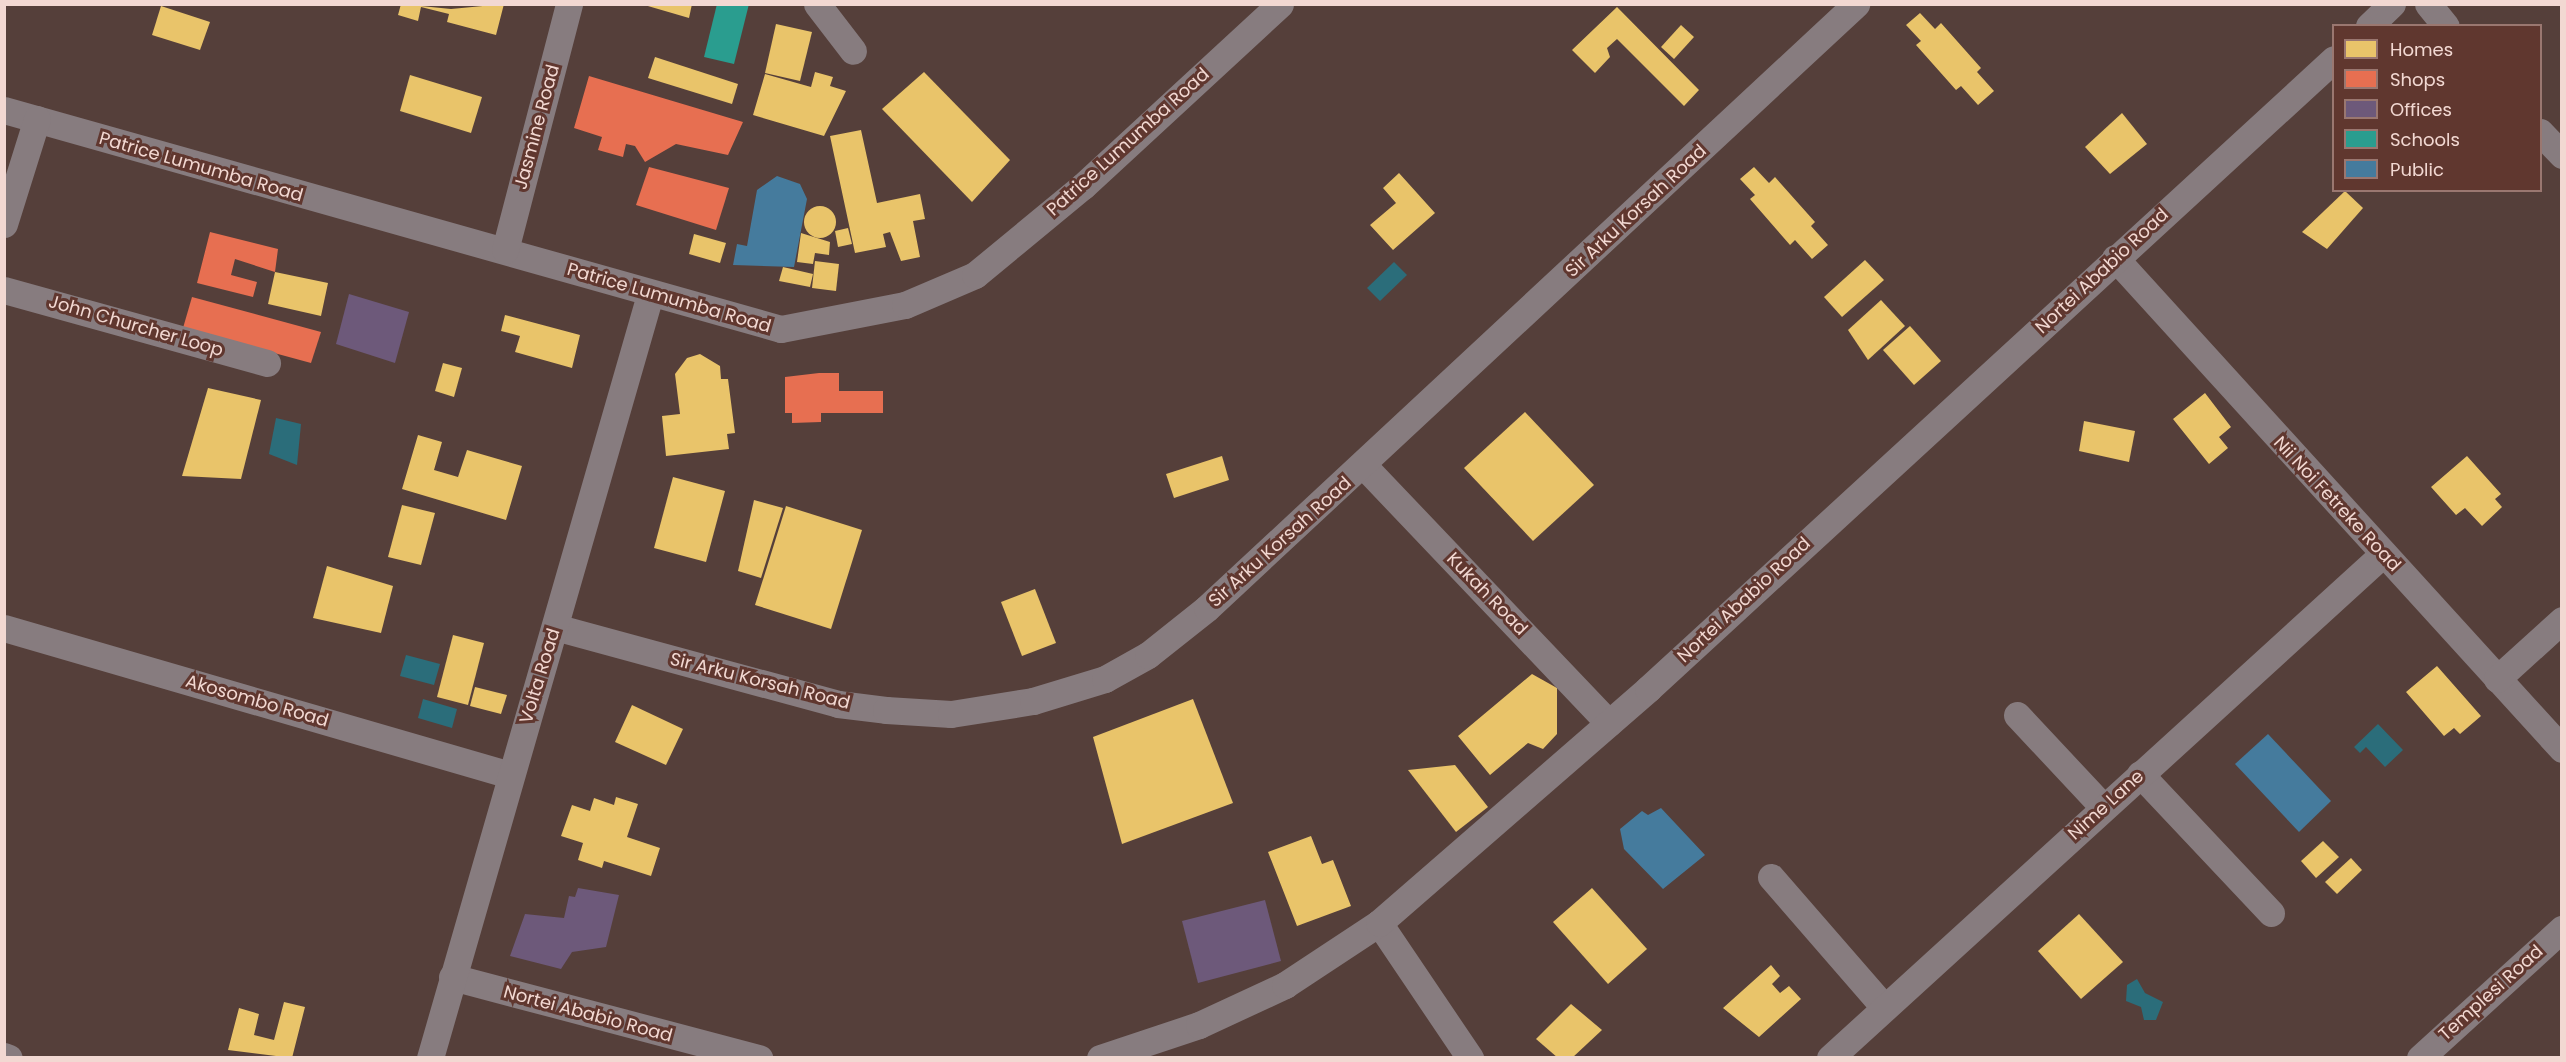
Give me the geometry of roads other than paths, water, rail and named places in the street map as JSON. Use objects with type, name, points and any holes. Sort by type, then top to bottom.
[{"type":"street","name":"Jasmine Road","points":[[505,250],[569,4]]},
{"type":"street","points":[[817,4],[853,51]]},
{"type":"street","name":"Patrice Lumumba Road","points":[[4,110],[505,250],[650,295],[781,329],[905,305],[975,275],[1083,186],[1280,4]]},
{"type":"street","name":"Sir Arku Korsah Road","points":[[555,627],[838,704],[951,714],[1033,701],[1105,679],[1148,655],[1364,466],[1856,4]]},
{"type":"street","points":[[2371,24],[2392,4]]},
{"type":"street","points":[[2428,4],[2444,24]]},
{"type":"street","name":"Nortei Ababio Road","points":[[1100,1058],[1199,1025],[1285,984],[1379,923],[1609,723],[2332,61]]},
{"type":"street","points":[[4,224],[37,119]]},
{"type":"street","points":[[2542,133],[2562,156]]},
{"type":"street","name":"Nii Noi Fetreke Road","points":[[2115,258],[2562,749]]},
{"type":"street","name":"John Churcher Loop","points":[[4,290],[267,363]]},
{"type":"street","name":"Volta Road","points":[[430,1058],[650,295]]},
{"type":"street","name":"Kukah Road","points":[[1364,466],[1609,723]]},
{"type":"street","name":"Nime Lane","points":[[1830,1058],[1884,1006],[2383,554]]},
{"type":"street","points":[[2497,679],[2562,620]]},
{"type":"street","name":"Akosombo Road","points":[[4,628],[510,775]]},
{"type":"street","points":[[2017,715],[2103,807]]},
{"type":"street","points":[[2140,774],[2271,914]]},
{"type":"street","points":[[1771,876],[1884,1006]]},
{"type":"street","points":[[1379,923],[1470,1058]]},
{"type":"street","name":"Templesi Road","points":[[2420,1058],[2562,928]]},
{"type":"street","name":"Nortei Ababio Road","points":[[452,977],[759,1058]]},
{"type":"water","points":[[1394,262],[1407,275],[1380,301],[1367,288]]},
{"type":"water","points":[[276,418],[301,424],[297,465],[269,454]]},
{"type":"water","points":[[406,655],[440,664],[434,685],[400,676]]},
{"type":"water","points":[[423,699],[457,709],[452,728],[418,718]]},
{"type":"water","points":[[2378,724],[2403,750],[2385,767],[2366,747],[2360,753],[2354,747]]},
{"type":"water","points":[[2137,979],[2145,993],[2163,1002],[2156,1020],[2144,1020],[2141,1007],[2126,1001],[2127,985]]}]
